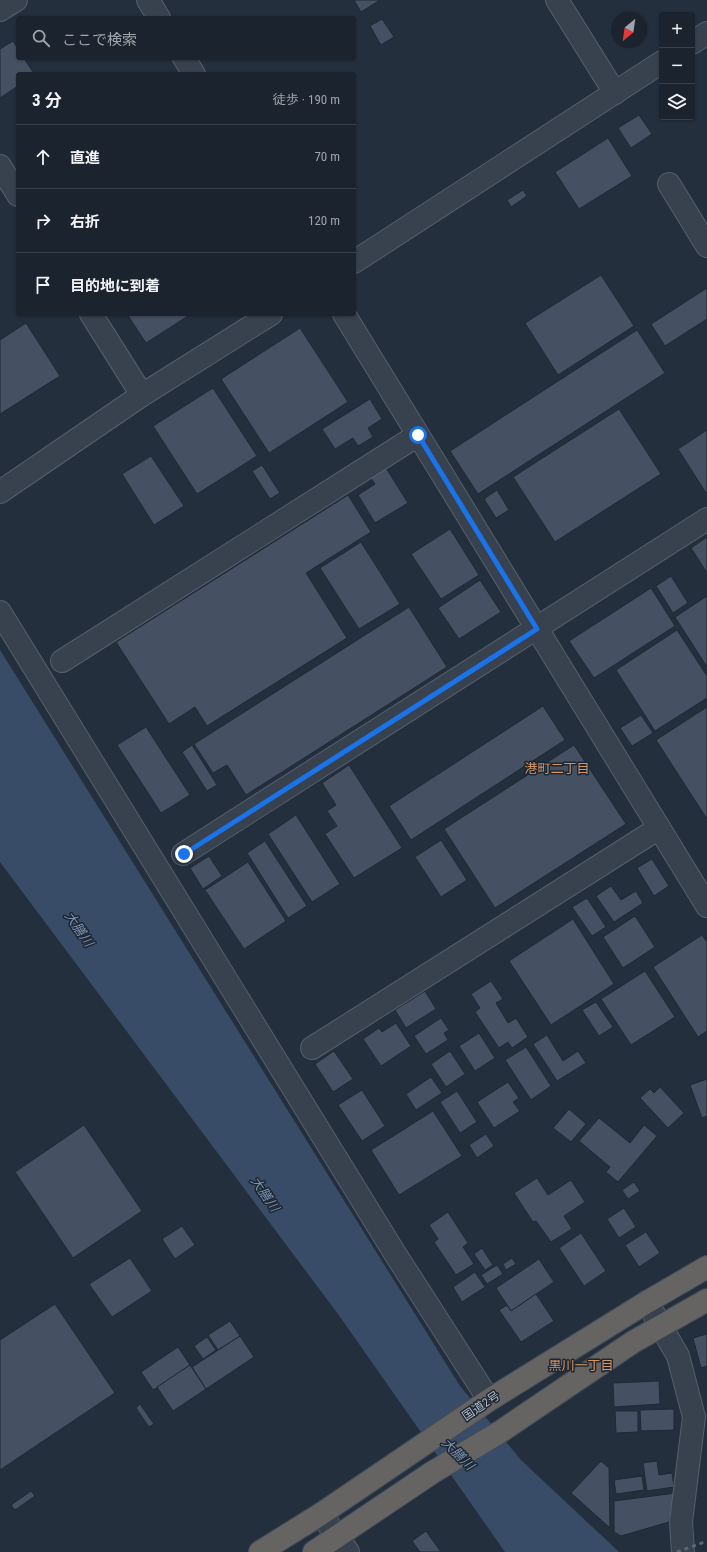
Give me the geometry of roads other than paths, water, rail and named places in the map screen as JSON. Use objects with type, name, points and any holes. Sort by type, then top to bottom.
[{"type":"highway","name":"国道2号","points":[[260,1552],[321,1514],[486,1403],[647,1302],[707,1267]]},
{"type":"highway","points":[[314,1552],[342,1545],[433,1472],[500,1432],[633,1342],[707,1300]]},
{"type":"street","points":[[0,10],[16,0]]},
{"type":"street","points":[[148,0],[158,16]]},
{"type":"street","points":[[557,0],[615,93]]},
{"type":"street","points":[[695,41],[707,33]]},
{"type":"street","points":[[185,60],[193,72]]},
{"type":"street","points":[[356,261],[659,64]]},
{"type":"street","points":[[0,166],[16,192]]},
{"type":"street","points":[[668,184],[707,246]]},
{"type":"street","points":[[93,316],[142,395]]},
{"type":"street","points":[[0,492],[142,395],[268,316]]},
{"type":"street","points":[[345,316],[707,906]]},
{"type":"street","points":[[62,660],[418,435]]},
{"type":"street","points":[[184,854],[707,519]]},
{"type":"street","points":[[0,612],[486,1403]]},
{"type":"street","points":[[312,1048],[659,828]]},
{"type":"street","points":[[647,1302],[678,1356],[694,1417],[681,1522],[683,1552]]},
{"type":"street","points":[[321,1514],[342,1545]]},
{"type":"water","name":"大膳川","points":[[0,650],[460,1386],[521,1460],[619,1552],[505,1552],[338,1314],[0,862]]},
{"type":"railway","points":[[677,1552],[707,1541]]},
{"type":"district","name":"港町二丁目","points":[[557,768]]},
{"type":"district","name":"黒川一丁目","points":[[581,1365]]}]
